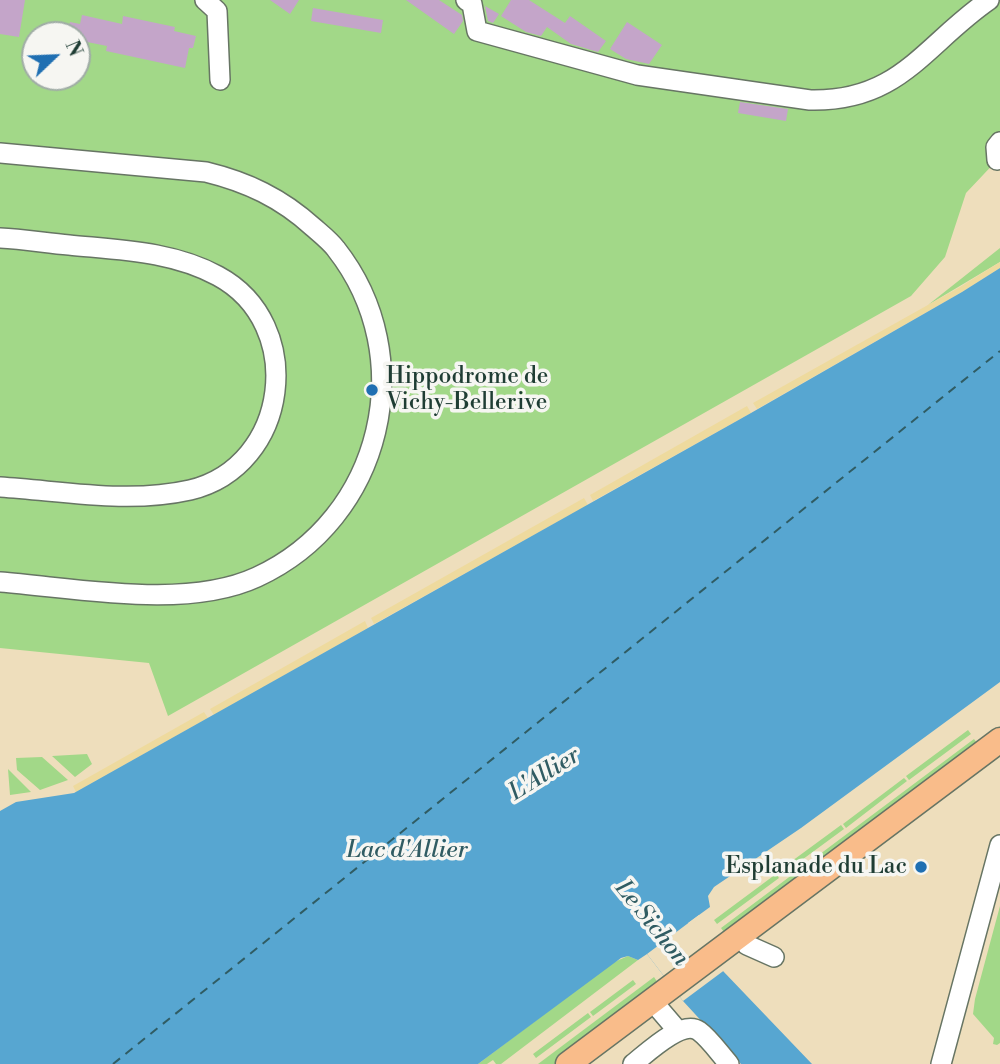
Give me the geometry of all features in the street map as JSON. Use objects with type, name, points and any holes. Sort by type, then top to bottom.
[{"type":"main road","points":[[736,948],[1000,740]]},
{"type":"main road","points":[[587,1064],[736,948],[1000,755]]},
{"type":"main road","points":[[568,1064],[668,999]]},
{"type":"street","points":[[205,0],[217,11],[220,80]]},
{"type":"street","points":[[466,0],[472,4],[477,32],[560,55],[637,75],[832,101],[879,88],[899,77],[989,0]]},
{"type":"street","points":[[0,153],[206,172],[234,179],[293,209],[336,248],[364,295],[379,342],[381,396],[375,441],[350,496],[330,524],[298,552],[257,577],[213,590],[161,596],[0,582]]},
{"type":"street","points":[[0,238],[169,257],[213,273],[243,294],[260,314],[275,353],[278,381],[272,412],[246,457],[225,475],[192,489],[163,494],[101,496],[0,487]]},
{"type":"street","points":[[941,1064],[1000,845]]},
{"type":"street","points":[[736,948],[774,957]]},
{"type":"street","points":[[668,999],[678,1031]]},
{"type":"street","points":[[633,1064],[687,1027],[698,1030],[729,1064]]},
{"type":"green space","name":"Hippodrome de Vichy-Bellerive","points":[[0,0],[1000,0],[1000,157],[966,193],[945,257],[911,296],[168,716],[149,663],[0,648]]},
{"type":"green space","points":[[1000,248],[1000,262],[928,305]]},
{"type":"green space","points":[[968,730],[971,734],[909,780],[906,776]]},
{"type":"green space","points":[[974,739],[982,750],[729,939],[721,928]]},
{"type":"green space","points":[[87,754],[92,764],[75,777],[52,756]]},
{"type":"green space","points":[[42,757],[68,780],[40,790],[17,770],[16,758]]},
{"type":"green space","points":[[8,769],[31,792],[10,795]]},
{"type":"green space","points":[[904,778],[907,781],[846,828],[843,824]]},
{"type":"green space","points":[[841,825],[844,829],[780,876],[777,872]]},
{"type":"green space","points":[[776,874],[779,878],[717,924],[714,920]]},
{"type":"green space","points":[[1000,906],[1000,1043],[997,1045],[993,1044],[994,1038],[973,1014]]},
{"type":"green space","points":[[628,956],[638,960],[501,1064],[496,1064],[493,1060],[487,1064],[478,1064],[612,963]]},
{"type":"green space","points":[[654,977],[662,989],[562,1064],[538,1064]]},
{"type":"green space","points":[[633,980],[636,984],[593,1016],[590,1012]]},
{"type":"green space","points":[[588,1013],[591,1017],[536,1058],[533,1054]]},
{"type":"sand","points":[[1000,262],[1000,268],[962,292],[757,409],[753,403],[960,287]]},
{"type":"sand","points":[[747,406],[751,413],[593,501],[590,495]]},
{"type":"sand","points":[[584,498],[588,505],[374,624],[371,618]]},
{"type":"sand","points":[[365,621],[368,628],[214,715],[210,709]]},
{"type":"sand","points":[[204,712],[208,718],[76,792],[73,786]]},
{"type":"water","name":"Lac d'Allier","points":[[1000,268],[1000,682],[801,828],[714,887],[708,896],[710,907],[688,923],[723,971],[812,1064],[741,1064],[683,1001],[647,954],[638,960],[628,956],[621,958],[478,1064],[0,1064],[0,811],[16,802],[74,793],[751,413]]},
{"type":"pier","points":[[699,915],[701,917],[693,924],[726,969],[683,1001],[647,954]]},
{"type":"building","points":[[0,0],[25,0],[19,37],[0,34]]},
{"type":"building","points":[[270,0],[299,0],[290,14]]},
{"type":"building","points":[[406,0],[439,0],[462,15],[463,21],[454,34]]},
{"type":"building","points":[[511,0],[529,0],[565,23],[570,16],[606,41],[598,52],[571,44],[547,27],[541,36],[526,32],[501,16]]},
{"type":"building","points":[[485,6],[499,14],[493,23],[488,21]]},
{"type":"building","points":[[313,8],[383,20],[381,33],[311,21]]},
{"type":"building","points":[[82,15],[122,24],[123,16],[175,27],[174,31],[196,36],[193,48],[189,48],[185,68],[106,51],[107,46],[91,43],[91,21],[81,21]]},
{"type":"building","points":[[627,22],[662,45],[649,64],[626,59],[610,49]]},
{"type":"building","points":[[740,102],[788,109],[786,121],[738,113]]},
{"type":"ferry route","points":[[113,1064],[1000,351]]},
{"type":"place","name":"Hippodrome de Vichy-Bellerive","points":[[372,390]]},
{"type":"place","name":"Esplanade du Lac","points":[[921,867]]},
{"type":"water label","name":"L'Allier","points":[[545,775]]},
{"type":"water label","name":"Le Sichon","points":[[651,924]]}]
